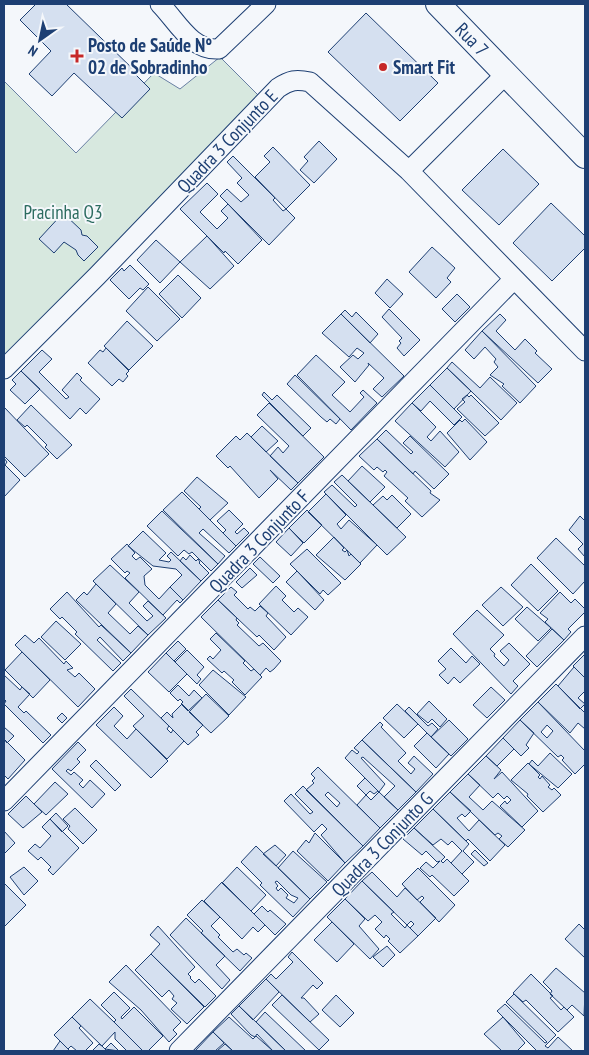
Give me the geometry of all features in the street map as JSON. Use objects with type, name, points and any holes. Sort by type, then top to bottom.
[{"type":"main road","name":"Rua 7","points":[[449,7],[506,74],[582,147]]},
{"type":"street","points":[[160,4],[194,42],[213,50],[219,49],[266,4]]},
{"type":"street","points":[[409,171],[506,74]]},
{"type":"street","name":"Quadra 3 Conjunto E","points":[[4,369],[97,276],[278,88],[289,81],[297,79],[310,82],[409,171],[585,351]]},
{"type":"street","name":"Quadra 3 Conjunto F","points":[[4,801],[514,280]]},
{"type":"street","name":"Quadra 3 Conjunto G","points":[[179,1051],[585,636]]},
{"type":"green space","name":"Pracinha Q3","points":[[220,57],[260,97],[4,358],[4,81],[76,153],[154,73],[180,89]]},
{"type":"building","points":[[36,4],[66,4],[136,72],[135,74],[150,89],[122,118],[74,73],[52,96],[29,74],[51,51],[20,20]]},
{"type":"building","name":"Smart Fit","points":[[366,13],[438,83],[400,121],[328,52]]},
{"type":"building","points":[[319,141],[337,159],[314,183],[300,170],[308,161],[304,157]]},
{"type":"building","points":[[273,147],[310,185],[286,209],[255,177],[270,162],[264,156]]},
{"type":"building","points":[[503,149],[539,184],[499,225],[462,190]]},
{"type":"building","points":[[233,156],[275,198],[273,200],[283,211],[286,209],[295,218],[269,245],[220,196],[227,189],[241,202],[249,195],[237,183],[242,178],[227,162]]},
{"type":"building","points":[[207,183],[218,194],[200,212],[217,229],[228,218],[221,211],[228,204],[262,240],[238,264],[225,251],[224,253],[180,209]]},
{"type":"building","points":[[551,203],[585,236],[585,248],[552,281],[513,243]]},
{"type":"building","points":[[63,213],[81,230],[82,235],[87,236],[98,247],[84,261],[76,250],[64,242],[54,253],[39,239]]},
{"type":"building","points":[[207,236],[234,266],[210,289],[180,262]]},
{"type":"building","points":[[156,240],[180,262],[160,283],[137,260]]},
{"type":"building","points":[[432,247],[455,268],[447,278],[451,282],[436,298],[409,272]]},
{"type":"building","points":[[130,265],[149,284],[143,290],[140,288],[129,299],[110,280],[122,268],[124,271]]},
{"type":"building","points":[[178,275],[201,298],[182,318],[159,294]]},
{"type":"building","points":[[387,279],[403,294],[390,308],[375,293]]},
{"type":"building","points":[[148,287],[180,319],[157,341],[126,311]]},
{"type":"building","points":[[457,294],[470,307],[455,322],[442,309]]},
{"type":"building","points":[[389,309],[420,340],[404,356],[397,348],[402,338],[382,317]]},
{"type":"building","points":[[345,310],[352,317],[356,312],[378,334],[370,343],[341,314]]},
{"type":"building","points":[[341,314],[404,376],[382,397],[373,389],[384,378],[368,363],[369,365],[355,382],[340,367],[353,355],[358,359],[364,353],[357,348],[349,357],[322,333]]},
{"type":"building","points":[[500,314],[506,320],[496,331],[515,350],[525,339],[537,351],[535,353],[552,369],[538,383],[482,331]]},
{"type":"building","points":[[127,321],[153,346],[129,370],[104,346]]},
{"type":"building","points":[[482,331],[536,386],[520,403],[502,386],[504,384],[490,375],[498,367],[494,362],[496,359],[485,347],[474,359],[465,350]]},
{"type":"building","points":[[106,348],[129,371],[126,374],[128,376],[123,382],[119,379],[112,386],[88,363],[100,350],[103,352]]},
{"type":"building","points":[[42,350],[52,359],[39,372],[66,399],[69,397],[62,390],[77,373],[82,378],[80,380],[100,399],[86,414],[80,408],[70,419],[21,371]]},
{"type":"building","points":[[316,355],[345,382],[332,395],[350,412],[364,397],[360,393],[363,390],[377,403],[351,430],[297,375]]},
{"type":"building","points":[[452,362],[480,388],[490,377],[517,403],[501,420],[447,368]]},
{"type":"building","points":[[447,368],[471,391],[454,409],[430,385]]},
{"type":"building","points":[[21,371],[40,389],[25,404],[10,390],[16,384],[12,380]]},
{"type":"building","points":[[295,375],[340,419],[336,424],[330,419],[327,422],[287,384]]},
{"type":"building","points":[[430,385],[462,417],[454,425],[430,401],[421,411],[412,403]]},
{"type":"building","points":[[264,392],[272,400],[277,395],[311,428],[303,436],[262,395]]},
{"type":"building","points":[[467,395],[469,397],[471,395],[499,423],[485,436],[457,409],[465,402],[462,399]]},
{"type":"building","points":[[269,403],[324,457],[298,483],[270,456],[278,447],[283,453],[289,446],[257,415]]},
{"type":"building","points":[[412,403],[436,427],[427,437],[431,441],[440,431],[459,452],[445,467],[395,421]]},
{"type":"building","points":[[31,405],[72,445],[57,459],[45,447],[47,445],[27,425],[25,427],[17,420]]},
{"type":"building","points":[[4,407],[49,454],[25,477],[4,456]]},
{"type":"building","points":[[465,419],[487,442],[470,460],[447,433],[460,420],[462,422]]},
{"type":"building","points":[[262,426],[278,441],[266,452],[251,437]]},
{"type":"building","points":[[386,430],[411,454],[413,452],[403,443],[410,436],[449,474],[434,489],[415,471],[413,474],[377,439]]},
{"type":"building","points":[[247,433],[298,483],[291,490],[270,470],[278,479],[259,498],[230,466],[228,468],[216,456],[236,436],[240,440]]},
{"type":"building","points":[[377,439],[431,491],[430,493],[440,500],[422,517],[405,501],[408,498],[384,476],[387,472],[385,470],[383,472],[377,467],[374,470],[359,456]]},
{"type":"building","points":[[4,458],[7,462],[5,465],[20,480],[4,497]]},
{"type":"building","points":[[362,466],[385,487],[370,502],[348,481]]},
{"type":"building","points":[[342,475],[406,537],[387,555],[324,492],[332,485],[355,507],[357,505],[334,482]]},
{"type":"building","points":[[197,477],[228,503],[210,520],[199,509],[201,507],[184,491]]},
{"type":"building","points":[[182,492],[236,546],[229,553],[203,529],[199,533],[225,556],[218,564],[163,510]]},
{"type":"building","points":[[326,494],[346,515],[337,524],[341,529],[349,520],[377,545],[360,563],[308,512]]},
{"type":"building","points":[[392,495],[411,514],[397,528],[373,505],[383,496],[387,500]]},
{"type":"building","points":[[229,510],[243,524],[235,532],[237,534],[244,528],[249,533],[236,546],[223,533],[226,530],[217,521]]},
{"type":"building","points":[[307,510],[322,525],[304,543],[289,528]]},
{"type":"building","points":[[162,511],[218,564],[211,571],[192,552],[189,554],[184,550],[178,556],[147,526]]},
{"type":"building","points":[[580,516],[585,521],[585,557],[578,549],[583,544],[569,530]]},
{"type":"building","points":[[289,528],[303,543],[291,556],[276,542]]},
{"type":"building","points":[[143,531],[166,553],[159,560],[169,562],[171,560],[167,556],[171,552],[201,581],[183,600],[170,587],[182,575],[176,569],[153,566],[128,546]]},
{"type":"building","points":[[334,537],[344,548],[342,550],[345,552],[347,550],[349,556],[351,554],[361,564],[345,580],[316,555]]},
{"type":"building","points":[[556,538],[585,566],[585,581],[573,594],[537,558]]},
{"type":"building","points":[[127,544],[135,553],[132,556],[136,560],[140,557],[152,569],[144,576],[145,585],[159,599],[170,587],[183,600],[180,603],[177,600],[163,615],[125,578],[130,573],[127,571],[125,573],[111,559]]},
{"type":"building","points":[[307,549],[341,583],[328,595],[323,590],[320,594],[290,564]]},
{"type":"building","points":[[190,555],[196,561],[198,559],[199,563],[209,573],[201,581],[180,561],[183,557],[186,560]]},
{"type":"building","points":[[260,557],[280,576],[273,583],[253,564]]},
{"type":"building","points":[[531,564],[558,591],[538,611],[511,585]]},
{"type":"building","points":[[110,565],[139,592],[129,603],[147,621],[153,616],[143,606],[148,601],[166,618],[148,635],[93,581]]},
{"type":"building","points":[[250,568],[257,575],[242,588],[236,582]]},
{"type":"building","points":[[297,571],[324,600],[315,610],[286,582]]},
{"type":"building","points":[[96,584],[116,604],[108,613],[130,634],[138,626],[148,635],[131,653],[76,600],[84,592],[87,595]]},
{"type":"building","points":[[276,586],[286,596],[282,600],[294,612],[298,608],[308,617],[291,635],[259,604]]},
{"type":"building","points":[[231,587],[237,592],[234,595],[248,609],[250,607],[255,611],[260,606],[268,613],[266,616],[286,637],[274,650],[259,635],[257,637],[218,600]]},
{"type":"building","points":[[501,587],[523,607],[503,626],[482,605]]},
{"type":"building","points":[[67,592],[99,627],[101,625],[131,653],[123,661],[100,637],[97,640],[121,663],[113,671],[75,634],[77,632],[62,617],[60,619],[50,609]]},
{"type":"building","points":[[560,592],[571,603],[575,599],[585,609],[585,612],[568,629],[571,632],[564,640],[545,622],[548,619],[540,613]]},
{"type":"building","points":[[218,600],[237,618],[236,620],[239,623],[237,625],[259,646],[263,643],[281,661],[274,669],[270,672],[266,668],[260,675],[201,617]]},
{"type":"building","points":[[527,607],[551,628],[538,641],[515,619]]},
{"type":"building","points":[[477,610],[504,635],[490,649],[495,654],[494,656],[504,666],[509,660],[500,651],[509,643],[530,664],[513,681],[518,686],[511,694],[453,634]]},
{"type":"building","points":[[56,621],[81,644],[65,660],[41,637]]},
{"type":"building","points":[[552,629],[564,640],[537,667],[526,656]]},
{"type":"building","points":[[216,633],[245,661],[243,663],[251,671],[254,669],[262,677],[245,695],[232,682],[234,680],[224,671],[222,673],[207,659],[210,656],[213,659],[221,650],[210,639]]},
{"type":"building","points":[[25,635],[34,643],[39,638],[64,664],[66,661],[73,668],[67,670],[75,677],[79,673],[95,689],[78,707],[15,645]]},
{"type":"building","points":[[178,641],[186,649],[174,661],[166,653]]},
{"type":"building","points":[[451,648],[466,663],[472,656],[480,664],[460,683],[454,677],[448,684],[439,675],[446,669],[438,661]]},
{"type":"building","points":[[187,650],[204,667],[197,675],[201,679],[197,684],[175,662]]},
{"type":"building","points":[[22,652],[50,680],[33,698],[5,670]]},
{"type":"building","points":[[166,653],[187,674],[169,692],[148,672]]},
{"type":"building","points":[[585,654],[585,678],[573,666]]},
{"type":"building","points":[[574,667],[585,678],[585,691],[578,698],[585,704],[580,709],[558,686]]},
{"type":"building","points":[[213,670],[246,697],[229,715],[199,685]]},
{"type":"building","points":[[4,675],[20,690],[22,687],[30,694],[18,707],[24,713],[26,711],[51,735],[43,743],[4,704],[6,701],[4,699]]},
{"type":"building","points":[[556,684],[585,713],[585,729],[578,723],[570,733],[538,702]]},
{"type":"building","points":[[178,685],[189,696],[194,690],[202,698],[188,711],[181,704],[183,702],[180,699],[178,701],[170,693]]},
{"type":"building","points":[[491,687],[505,700],[487,718],[473,705]]},
{"type":"building","points":[[131,689],[169,726],[167,729],[171,733],[173,730],[184,741],[167,759],[133,726],[144,716],[124,696]]},
{"type":"building","points":[[206,694],[229,716],[211,733],[189,712]]},
{"type":"building","points":[[429,701],[447,719],[440,727],[432,719],[428,723],[417,714]]},
{"type":"building","points":[[538,702],[585,751],[585,764],[575,774],[562,760],[564,758],[561,755],[558,757],[520,720]],"holes":[[[547,725],[553,731],[547,738],[541,732]]]},
{"type":"building","points":[[182,704],[203,725],[196,732],[199,735],[188,745],[161,718],[167,712],[173,718],[172,714]]},
{"type":"building","points":[[397,704],[418,724],[404,738],[383,718]]},
{"type":"building","points":[[114,707],[123,716],[114,726],[127,739],[136,729],[168,761],[151,778],[96,725]]},
{"type":"building","points":[[409,707],[428,726],[432,723],[438,729],[431,737],[405,711]]},
{"type":"building","points":[[62,713],[67,718],[62,723],[57,718]]},
{"type":"building","points":[[449,720],[468,739],[451,756],[431,737]]},
{"type":"building","points":[[520,720],[534,733],[526,745],[529,748],[521,756],[503,738]]},
{"type":"building","points":[[380,722],[383,725],[381,727],[406,753],[398,761],[411,774],[415,769],[408,763],[414,756],[433,774],[416,792],[362,740]]},
{"type":"building","points":[[4,727],[14,736],[7,743],[4,739]]},
{"type":"building","points":[[427,733],[449,754],[436,768],[414,746]]},
{"type":"building","points":[[503,738],[514,749],[497,766],[486,756]]},
{"type":"building","points":[[4,739],[25,760],[8,779],[4,775]]},
{"type":"building","points":[[362,740],[416,792],[398,810],[384,797],[395,786],[363,757],[361,758],[385,784],[379,792],[345,758],[352,750],[357,754],[359,752],[354,748]]},
{"type":"building","points":[[78,742],[86,750],[77,759],[80,762],[71,771],[68,769],[66,771],[71,775],[74,772],[83,780],[79,784],[83,788],[90,780],[105,794],[92,808],[52,769]]},
{"type":"building","points":[[550,753],[572,774],[558,788],[529,764],[532,760],[538,766]]},
{"type":"building","points":[[486,756],[501,770],[494,779],[502,772],[538,811],[522,827],[500,806],[505,801],[507,804],[511,800],[507,796],[504,799],[498,793],[493,798],[468,774]]},
{"type":"building","points":[[96,760],[121,785],[115,791],[90,766]]},
{"type":"building","points":[[528,763],[540,775],[538,777],[540,779],[542,776],[550,785],[548,787],[552,790],[554,788],[561,795],[543,812],[527,796],[528,794],[511,780]]},
{"type":"building","points":[[318,767],[380,828],[363,846],[306,790],[314,783],[312,781],[315,778],[311,774]],"holes":[[[328,792],[340,803],[337,807],[325,795]]]},
{"type":"building","points":[[468,774],[480,785],[469,797],[483,810],[492,801],[525,830],[508,847],[499,839],[502,836],[498,833],[495,835],[450,792]]},
{"type":"building","points":[[365,778],[378,791],[374,794],[370,791],[366,795],[357,786]]},
{"type":"building","points":[[55,782],[68,794],[46,815],[34,804]]},
{"type":"building","points":[[303,786],[363,846],[345,863],[321,835],[327,829],[322,824],[314,832],[284,801],[291,794],[310,814],[313,812],[295,794]]},
{"type":"building","points":[[379,792],[398,810],[380,828],[357,805],[366,795],[371,800]]},
{"type":"building","points":[[450,792],[471,811],[465,817],[462,814],[457,818],[469,831],[479,820],[505,845],[490,861],[433,809]]},
{"type":"building","points":[[26,796],[42,812],[23,828],[8,814]]},
{"type":"building","points":[[75,808],[97,830],[83,844],[68,829],[70,826],[63,819]]},
{"type":"building","points":[[433,809],[469,844],[463,851],[474,862],[462,874],[451,863],[462,851],[452,841],[448,845],[441,839],[433,845],[414,828]]},
{"type":"building","points":[[56,813],[68,826],[62,832],[50,819]]},
{"type":"building","points":[[50,819],[79,848],[53,875],[48,870],[51,867],[41,857],[38,860],[28,851],[35,844],[40,848],[51,836],[42,827]]},
{"type":"building","points":[[414,828],[445,857],[441,861],[443,863],[447,859],[469,881],[454,896],[432,875],[430,877],[420,868],[426,862],[433,868],[440,861],[437,862],[426,851],[422,855],[403,839]]},
{"type":"building","points":[[4,831],[15,843],[4,854]]},
{"type":"building","points":[[315,833],[345,863],[328,881],[297,851],[306,840],[309,843]]},
{"type":"building","points":[[275,845],[286,855],[276,866],[263,854]]},
{"type":"building","points":[[256,846],[310,899],[293,917],[260,885],[262,883],[241,862]],"holes":[[[277,881],[291,895],[298,898],[294,903],[286,898],[288,895],[281,888],[278,891],[276,888],[278,886],[275,882]]]},
{"type":"building","points":[[475,850],[488,863],[484,866],[471,854]]},
{"type":"building","points":[[293,851],[327,882],[310,899],[278,868]]},
{"type":"building","points":[[24,867],[38,881],[24,895],[10,877]]},
{"type":"building","points":[[237,867],[266,895],[251,911],[222,883]]},
{"type":"building","points":[[418,868],[455,905],[439,922],[420,902],[424,898],[422,896],[417,900],[402,884]]},
{"type":"building","points":[[372,872],[397,897],[405,888],[436,918],[418,936],[410,928],[414,924],[411,921],[407,925],[362,881]]},
{"type":"building","points":[[362,881],[394,912],[391,914],[405,928],[407,925],[418,936],[400,953],[388,941],[390,939],[386,935],[384,938],[375,929],[382,922],[375,915],[368,921],[345,899]]},
{"type":"building","points":[[222,882],[265,925],[258,932],[253,927],[242,939],[204,901]]},
{"type":"building","points":[[4,883],[26,905],[4,927]]},
{"type":"building","points":[[345,899],[365,919],[359,926],[379,949],[370,959],[327,917]]},
{"type":"building","points":[[202,900],[220,917],[211,926],[220,935],[218,937],[233,952],[237,949],[244,955],[246,953],[252,958],[240,971],[201,933],[203,931],[187,915]]},
{"type":"building","points":[[262,906],[268,912],[270,910],[286,924],[275,935],[254,914]]},
{"type":"building","points":[[186,918],[225,956],[216,965],[230,980],[222,989],[170,935]]},
{"type":"building","points":[[332,922],[354,944],[337,962],[314,940]]},
{"type":"building","points":[[579,924],[585,930],[585,958],[565,939]]},
{"type":"building","points":[[158,926],[195,967],[188,974],[190,978],[195,983],[199,979],[216,996],[205,1007],[151,954],[160,944],[150,935]]},
{"type":"building","points":[[387,946],[395,955],[383,967],[373,957]]},
{"type":"building","points":[[292,952],[323,983],[317,989],[313,985],[301,998],[304,998],[319,1014],[310,1022],[266,979],[271,974],[276,979],[293,962],[288,957]]},
{"type":"building","points":[[151,954],[204,1007],[187,1024],[171,1009],[177,1003],[172,999],[174,996],[169,990],[162,997],[135,970]]},
{"type":"building","points":[[126,965],[181,1022],[173,1030],[177,1034],[169,1042],[141,1010],[109,982]]},
{"type":"building","points":[[556,968],[585,993],[584,1016],[572,1005],[567,1010],[550,994],[552,991],[543,982]]},
{"type":"building","points":[[531,974],[553,996],[550,998],[561,1010],[564,1007],[574,1017],[558,1032],[526,1000],[523,1002],[513,993]]},
{"type":"building","points":[[266,979],[279,992],[253,1020],[239,1006]]},
{"type":"building","points":[[114,992],[130,1008],[121,1017],[122,1019],[134,1007],[163,1036],[148,1051],[143,1051],[114,1022],[116,1020],[101,1005]]},
{"type":"building","points":[[514,994],[556,1035],[545,1046],[548,1048],[558,1037],[573,1051],[537,1051],[497,1011],[505,1004],[545,1043],[547,1042],[506,1002]]},
{"type":"building","points":[[282,995],[329,1040],[319,1050],[272,1005]]},
{"type":"building","points":[[336,995],[354,1013],[340,1027],[322,1010]]},
{"type":"building","points":[[90,999],[143,1051],[127,1051],[115,1039],[115,1032],[102,1046],[72,1017]]},
{"type":"building","points":[[239,1006],[286,1051],[273,1051],[257,1034],[255,1037],[251,1035],[231,1014]]},
{"type":"building","points":[[265,1012],[306,1051],[286,1051],[256,1022]]},
{"type":"building","points":[[72,1017],[93,1043],[85,1051],[77,1051],[71,1046],[68,1049],[54,1035]]},
{"type":"building","points":[[229,1017],[253,1039],[256,1036],[273,1051],[233,1051],[213,1032]]},
{"type":"building","points":[[503,1017],[525,1043],[517,1051],[502,1051],[484,1034]]},
{"type":"building","points":[[213,1032],[224,1043],[215,1051],[195,1051]]},
{"type":"building","points":[[60,1041],[70,1051],[53,1051]]},
{"type":"building","points":[[111,1043],[119,1051],[105,1049]]},
{"type":"building","points":[[99,1044],[102,1046],[107,1051],[92,1051]]},
{"type":"building","points":[[225,1044],[233,1051],[217,1051]]},
{"type":"place","name":"Posto de Saúde N° 02 de Sobradinho","points":[[77,56]]},
{"type":"place","name":"Smart Fit","points":[[383,67]]}]
